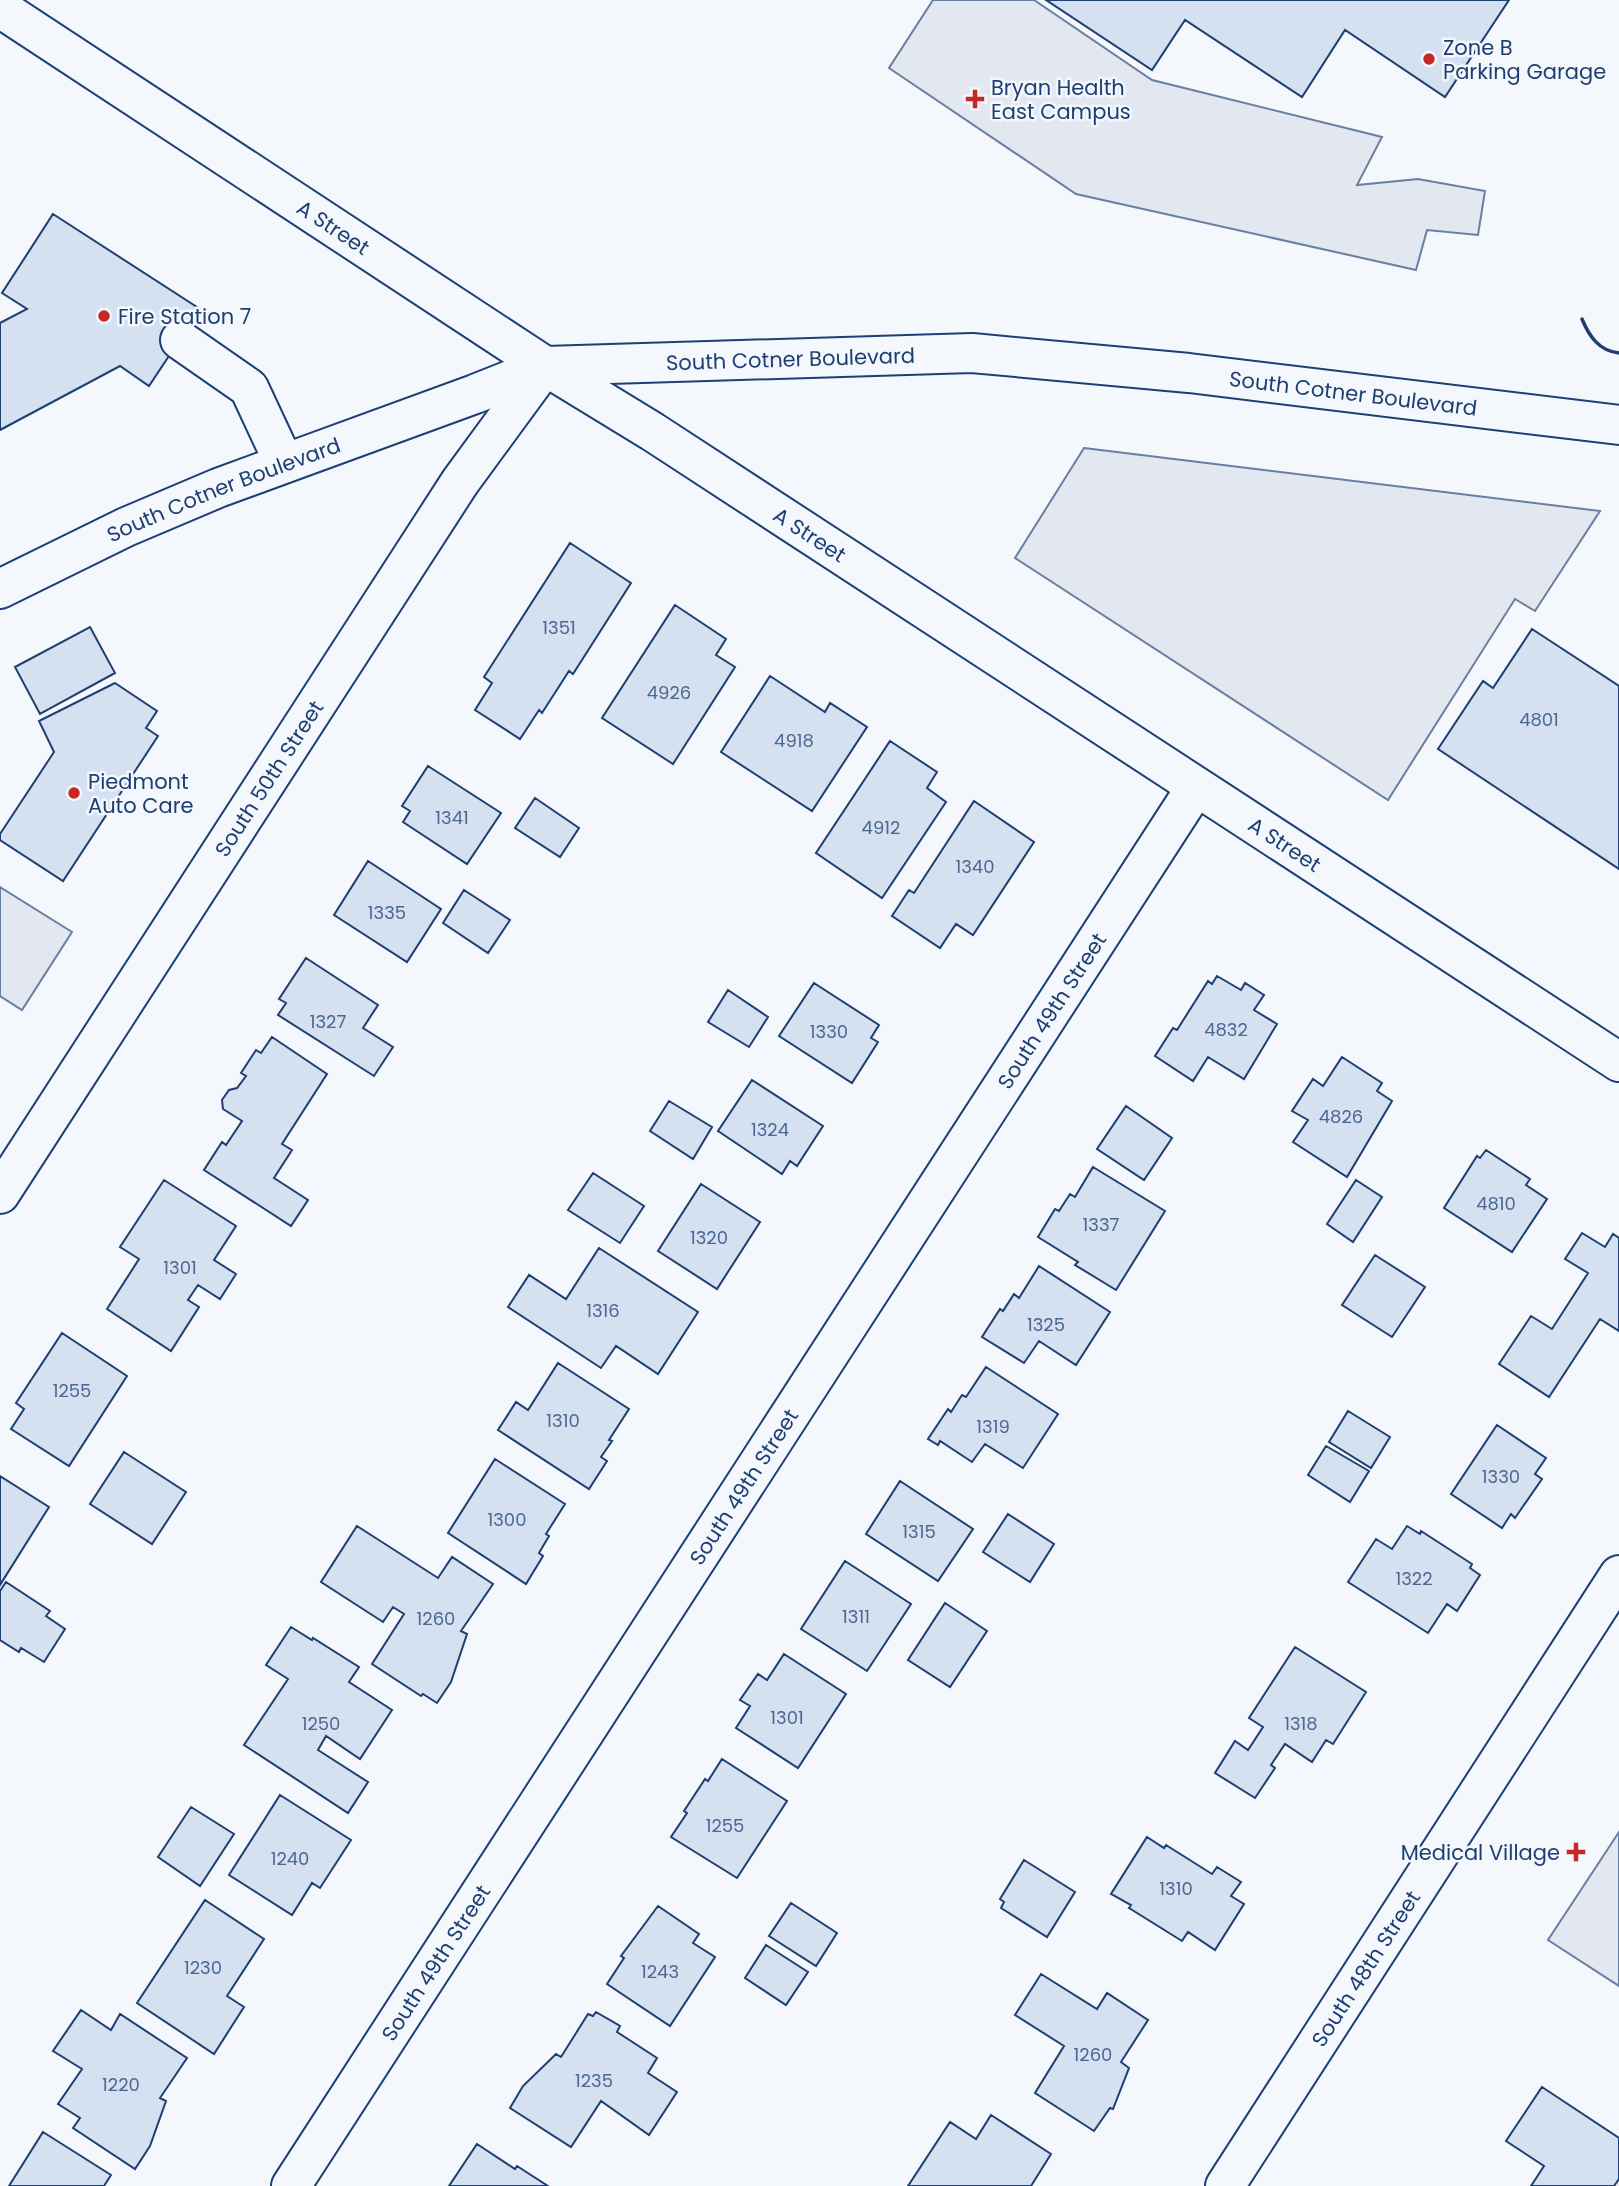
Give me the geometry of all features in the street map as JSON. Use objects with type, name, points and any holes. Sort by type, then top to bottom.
[{"type":"main road","name":"A Street","points":[[0,9],[545,366],[663,439],[1619,1062]]},
{"type":"main road","points":[[180,340],[249,388],[284,463]]},
{"type":"main road","name":"South Cotner Boulevard","points":[[0,589],[126,527],[218,488],[545,366],[972,353],[1189,373],[1619,425]]},
{"type":"main road","name":"South 50th Street","points":[[0,1194],[460,482],[545,366]]},
{"type":"main road","name":"South 49th Street","points":[[292,2186],[1196,787]]},
{"type":"main road","name":"South 48th Street","points":[[1226,2186],[1619,1575]]},
{"type":"shaded area","points":[[933,0],[1034,0],[1152,80],[1382,137],[1357,185],[1418,179],[1485,191],[1478,235],[1427,230],[1416,270],[1076,194],[889,68]]},
{"type":"shaded area","points":[[1084,448],[1600,511],[1535,611],[1515,599],[1388,800],[1015,558]]},
{"type":"shaded area","points":[[0,887],[72,932],[22,1010],[0,996]]},
{"type":"shaded area","points":[[1619,1832],[1619,1986],[1548,1940]]},
{"type":"building","name":"Zone B Parking Garage","points":[[1046,0],[1509,0],[1445,97],[1345,30],[1302,97],[1185,20],[1152,70]]},
{"type":"building","name":"Fire Station 7","points":[[53,214],[200,309],[149,386],[120,366],[0,430],[0,323],[27,309],[2,293]]},
{"type":"building","points":[[570,543],[631,583],[573,674],[569,671],[542,713],[539,710],[520,739],[475,710],[492,683],[484,677]]},
{"type":"building","points":[[675,605],[726,639],[716,655],[735,667],[673,764],[602,718]]},
{"type":"building","points":[[90,627],[115,673],[40,714],[15,667]]},
{"type":"building","points":[[1532,629],[1619,686],[1619,869],[1438,749],[1483,681],[1493,688]]},
{"type":"building","points":[[770,676],[825,712],[830,703],[867,727],[812,811],[721,752]]},
{"type":"building","name":"Piedmont Auto Care","points":[[115,683],[157,711],[146,728],[158,736],[63,881],[0,840],[0,834],[54,752],[39,721]]},
{"type":"building","points":[[890,741],[937,772],[927,788],[946,802],[882,898],[816,853]]},
{"type":"building","points":[[428,766],[501,813],[467,864],[403,822],[410,811],[402,806]]},
{"type":"building","points":[[535,798],[579,828],[560,857],[515,828]]},
{"type":"building","points":[[974,801],[1034,842],[973,935],[956,924],[940,948],[892,916],[909,890],[914,893]]},
{"type":"building","points":[[368,861],[441,909],[407,962],[334,915]]},
{"type":"building","points":[[464,890],[510,920],[488,953],[443,923]]},
{"type":"building","points":[[306,958],[378,1005],[363,1028],[393,1047],[374,1076],[278,1015],[286,1003],[279,999]]},
{"type":"building","points":[[1217,976],[1241,990],[1245,983],[1264,995],[1254,1010],[1277,1024],[1244,1079],[1208,1057],[1193,1081],[1155,1056],[1173,1028],[1177,1030],[1208,981],[1212,984]]},
{"type":"building","points":[[814,983],[879,1025],[871,1038],[878,1042],[852,1083],[779,1036]]},
{"type":"building","points":[[728,990],[768,1017],[749,1047],[708,1022]]},
{"type":"building","points":[[272,1037],[327,1074],[282,1144],[292,1150],[274,1178],[308,1200],[291,1226],[204,1170],[222,1142],[226,1145],[242,1121],[223,1109],[222,1100],[229,1090],[237,1088],[246,1076],[241,1073],[256,1050],[261,1053]]},
{"type":"building","points":[[1342,1057],[1382,1083],[1377,1091],[1392,1101],[1347,1177],[1293,1142],[1308,1120],[1292,1111],[1313,1079],[1323,1086]]},
{"type":"building","points":[[752,1080],[823,1126],[797,1166],[790,1161],[782,1174],[718,1131]]},
{"type":"building","points":[[669,1101],[712,1127],[693,1159],[650,1131]]},
{"type":"building","points":[[1126,1106],[1172,1138],[1144,1180],[1097,1149]]},
{"type":"building","points":[[1486,1150],[1530,1179],[1526,1185],[1547,1199],[1512,1252],[1444,1208],[1477,1156],[1480,1158]]},
{"type":"building","points":[[1093,1167],[1165,1211],[1116,1290],[1075,1265],[1078,1262],[1038,1237],[1055,1209],[1059,1211],[1070,1194],[1075,1197]]},
{"type":"building","points":[[593,1173],[644,1206],[620,1243],[568,1210]]},
{"type":"building","points":[[164,1180],[236,1226],[214,1260],[236,1274],[220,1299],[198,1285],[188,1300],[199,1307],[171,1351],[107,1309],[139,1259],[120,1247]]},
{"type":"building","points":[[1356,1180],[1382,1197],[1353,1242],[1327,1224]]},
{"type":"building","points":[[701,1184],[760,1222],[717,1289],[658,1251]]},
{"type":"building","points":[[1582,1233],[1605,1247],[1613,1234],[1619,1238],[1619,1331],[1600,1319],[1549,1397],[1499,1364],[1531,1316],[1552,1329],[1588,1273],[1565,1259]]},
{"type":"building","points":[[599,1248],[698,1312],[658,1374],[616,1346],[601,1368],[508,1307],[529,1275],[566,1299]]},
{"type":"building","points":[[1375,1255],[1425,1287],[1392,1337],[1342,1305]]},
{"type":"building","points":[[1039,1266],[1110,1312],[1076,1365],[1039,1341],[1024,1363],[982,1337],[1000,1309],[1003,1311],[1014,1294],[1019,1298]]},
{"type":"building","points":[[62,1333],[127,1376],[69,1466],[11,1429],[24,1409],[16,1403]]},
{"type":"building","points":[[558,1363],[629,1409],[609,1440],[612,1441],[601,1457],[607,1461],[589,1489],[498,1430],[516,1402],[528,1410]]},
{"type":"building","points":[[986,1367],[1058,1414],[1023,1468],[985,1444],[972,1462],[940,1441],[938,1445],[928,1439],[948,1409],[951,1412],[962,1395],[966,1397]]},
{"type":"building","points":[[1348,1411],[1390,1437],[1371,1468],[1329,1442]]},
{"type":"building","points":[[1497,1425],[1546,1458],[1535,1474],[1542,1479],[1515,1518],[1511,1514],[1502,1528],[1451,1494]]},
{"type":"building","points":[[1326,1446],[1369,1471],[1350,1502],[1308,1475]]},
{"type":"building","points":[[124,1452],[186,1492],[152,1544],[90,1504]]},
{"type":"building","points":[[495,1459],[565,1504],[546,1534],[549,1536],[539,1553],[543,1556],[526,1584],[448,1533]]},
{"type":"building","points":[[0,1476],[49,1507],[0,1585]]},
{"type":"building","points":[[900,1481],[973,1529],[938,1581],[866,1534]]},
{"type":"building","points":[[1008,1514],[1054,1544],[1030,1582],[983,1552]]},
{"type":"building","points":[[357,1526],[438,1578],[452,1557],[493,1584],[461,1631],[467,1634],[451,1682],[437,1703],[423,1694],[421,1696],[372,1664],[404,1614],[393,1607],[383,1622],[321,1582]]},
{"type":"building","points":[[1407,1526],[1420,1534],[1421,1531],[1472,1564],[1470,1568],[1480,1575],[1457,1611],[1447,1604],[1428,1633],[1348,1582],[1376,1539],[1392,1549]]},
{"type":"building","points":[[845,1561],[911,1604],[867,1671],[801,1629]]},
{"type":"building","points":[[6,1582],[50,1611],[46,1616],[65,1629],[44,1662],[21,1648],[19,1652],[0,1640],[0,1591]]},
{"type":"building","points":[[945,1603],[987,1631],[950,1687],[908,1660]]},
{"type":"building","points":[[291,1627],[359,1667],[349,1682],[392,1710],[360,1759],[326,1736],[318,1750],[368,1782],[348,1813],[244,1745],[288,1679],[266,1665]]},
{"type":"building","points":[[1295,1647],[1366,1692],[1333,1744],[1326,1740],[1312,1762],[1285,1744],[1271,1765],[1275,1768],[1255,1798],[1215,1773],[1235,1741],[1248,1750],[1263,1727],[1249,1718]]},
{"type":"building","points":[[784,1654],[846,1694],[798,1768],[736,1728],[750,1706],[740,1700],[758,1674],[767,1680]]},
{"type":"building","points":[[722,1759],[787,1801],[737,1878],[671,1837],[687,1813],[684,1811]]},
{"type":"building","points":[[280,1795],[351,1840],[320,1888],[312,1883],[292,1915],[229,1875]]},
{"type":"building","points":[[191,1807],[234,1834],[200,1886],[158,1857]]},
{"type":"building","points":[[1147,1837],[1164,1848],[1166,1845],[1212,1874],[1217,1867],[1241,1882],[1231,1896],[1244,1904],[1215,1950],[1188,1932],[1182,1941],[1111,1894]]},
{"type":"building","points":[[1024,1860],[1075,1892],[1047,1937],[1001,1908],[1004,1902],[1000,1899]]},
{"type":"building","points":[[205,1900],[264,1939],[227,1996],[244,2007],[214,2054],[137,2003]]},
{"type":"building","points":[[791,1903],[837,1933],[816,1966],[769,1936]]},
{"type":"building","points":[[658,1906],[699,1934],[693,1943],[715,1957],[670,2026],[607,1984],[624,1958],[621,1956]]},
{"type":"building","points":[[766,1945],[808,1972],[786,2005],[745,1978]]},
{"type":"building","points":[[1041,1974],[1097,2009],[1107,1993],[1148,2020],[1121,2062],[1129,2068],[1113,2109],[1110,2108],[1094,2131],[1035,2093],[1064,2046],[1015,2015]]},
{"type":"building","points":[[81,2010],[111,2030],[120,2014],[187,2058],[160,2098],[166,2101],[150,2146],[135,2169],[73,2128],[80,2118],[58,2104],[82,2069],[53,2051]]},
{"type":"building","points":[[596,2012],[620,2026],[617,2032],[657,2058],[648,2073],[677,2092],[649,2135],[601,2101],[571,2147],[510,2108],[523,2086],[556,2054],[561,2057],[588,2014],[593,2016]]},
{"type":"building","points":[[1542,2087],[1619,2138],[1619,2179],[1614,2186],[1531,2186],[1544,2166],[1506,2141]]},
{"type":"building","points":[[991,2115],[1051,2154],[1031,2186],[908,2186],[950,2122],[976,2139]]},
{"type":"building","points":[[43,2132],[111,2175],[104,2186],[9,2186]]},
{"type":"building","points":[[477,2144],[515,2169],[517,2166],[548,2186],[449,2186]]},
{"type":"wall","points":[[1582,319],[1600,346],[1619,353]]},
{"type":"place","name":"Zone B Parking Garage","points":[[1429,59]]},
{"type":"place","name":"Bryan Health East Campus","points":[[975,99]]},
{"type":"place","name":"Fire Station 7","points":[[104,316]]},
{"type":"place","name":"Piedmont Auto Care","points":[[74,793]]},
{"type":"place","name":"Medical Village","points":[[1576,1852]]}]
